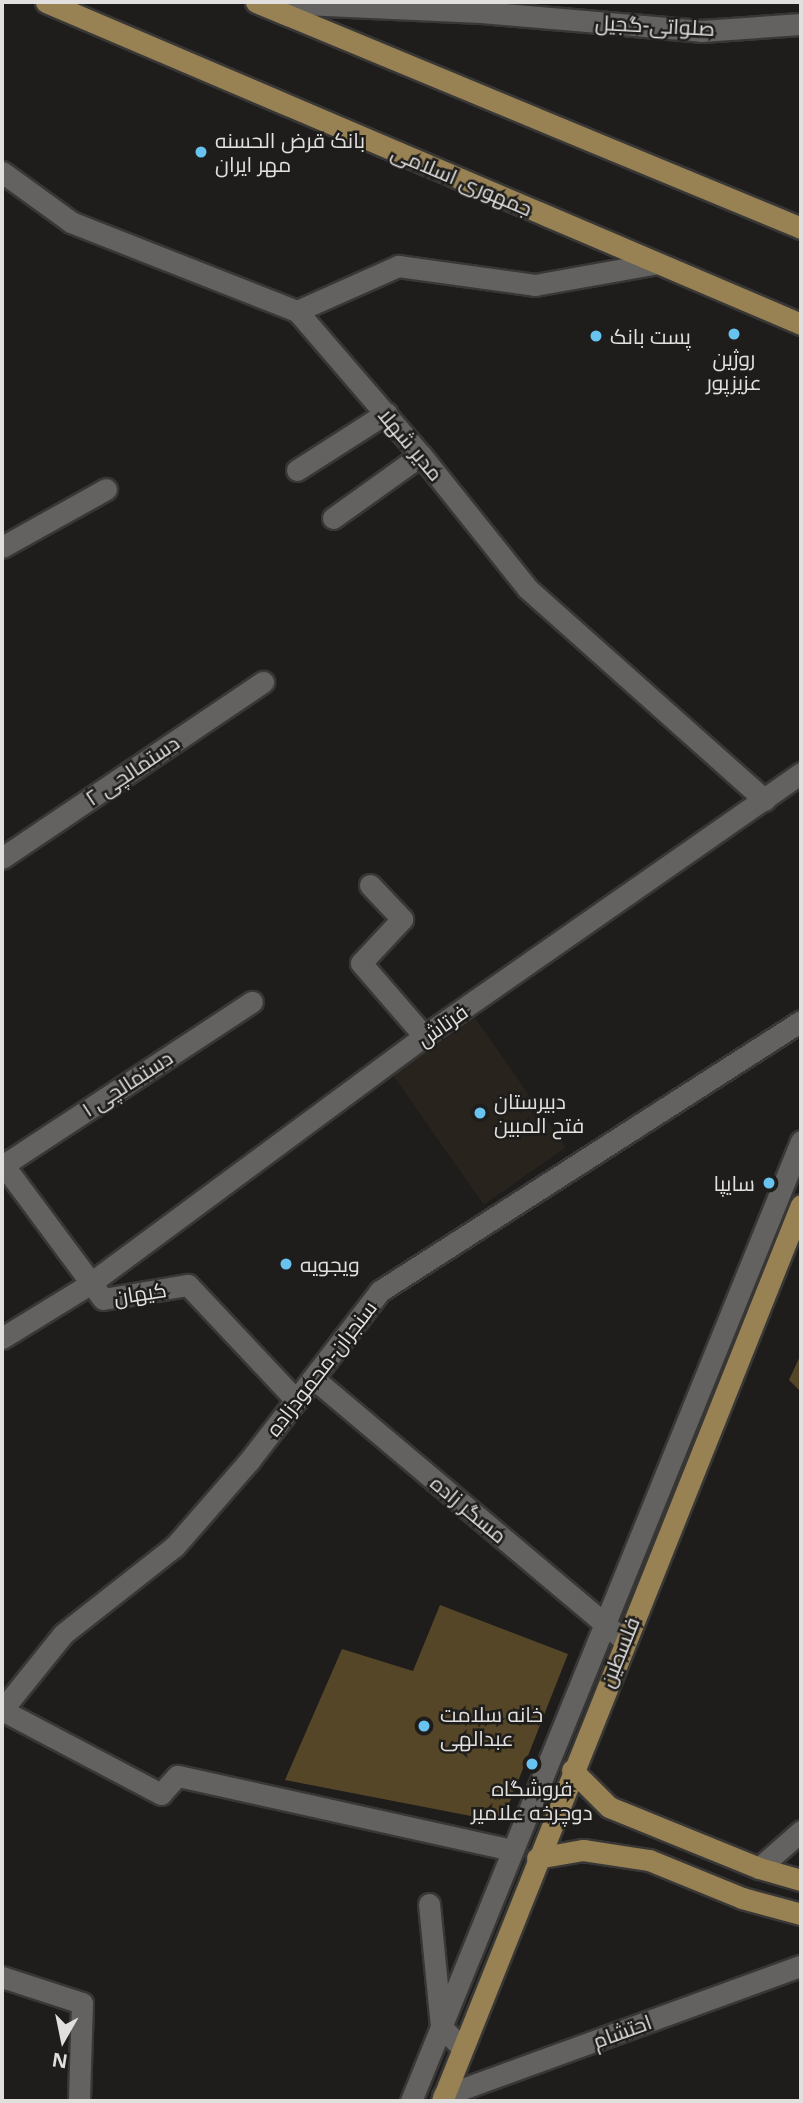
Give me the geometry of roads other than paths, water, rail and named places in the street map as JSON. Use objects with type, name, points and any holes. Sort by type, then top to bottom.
[{"type":"main road","name":"جمهوری اسلامی","points":[[46,2],[801,324]]},
{"type":"main road","points":[[256,2],[801,228]]},
{"type":"main road","name":"فلسطین","points":[[442,2099],[624,1640],[801,1205]]},
{"type":"main road","points":[[572,1770],[609,1807],[759,1868],[801,1880]]},
{"type":"main road","points":[[537,1858],[583,1850],[649,1860],[742,1898],[801,1914]]},
{"type":"street","name":"صلواتی-گجیل","points":[[256,2],[481,12],[701,31],[801,24]]},
{"type":"street","name":"مدیر شهلا","points":[[2,172],[71,222],[297,311],[421,455],[528,589],[765,800]]},
{"type":"street","points":[[297,311],[398,266],[535,285],[657,263]]},
{"type":"street","points":[[297,470],[386,413]]},
{"type":"street","points":[[333,519],[421,455]]},
{"type":"street","points":[[2,547],[106,489]]},
{"type":"street","name":"دستمالچی ۲","points":[[2,858],[262,682]]},
{"type":"street","name":"فرتاش","points":[[2,1338],[88,1284],[424,1036],[765,800],[797,783]]},
{"type":"street","points":[[370,885],[402,919],[361,963],[424,1036]]},
{"type":"street","name":"دستمالچی ۱","points":[[2,1165],[251,1002]]},
{"type":"street","name":"سنجران-محمودزاده","points":[[2,1710],[63,1634],[175,1546],[296,1400],[380,1291],[801,1020]]},
{"type":"street","points":[[411,2101],[603,1622],[801,1141]]},
{"type":"street","name":"کیهان","points":[[2,1165],[88,1284],[103,1299],[188,1285],[296,1400]]},
{"type":"street","name":"مسگر زاده","points":[[313,1378],[624,1640]]},
{"type":"street","points":[[2,1710],[161,1794],[177,1776],[512,1850]]},
{"type":"street","points":[[759,1868],[801,1831]]},
{"type":"street","points":[[429,1904],[441,2026],[462,2048]]},
{"type":"street","name":"احتشام","points":[[442,2099],[801,1966]]},
{"type":"street","points":[[2,1977],[82,2003],[79,2101]]},
{"type":"place","name":"بانک قرض الحسنه مهر ایران","points":[[201,152]]},
{"type":"place","name":"روژین عزیزپور","points":[[734,334]]},
{"type":"place","name":"پست بانک","points":[[596,336]]},
{"type":"place","name":"دبیرستان فتح المبین","points":[[480,1113]]},
{"type":"place","name":"سایپا","points":[[769,1183]]},
{"type":"place","name":"ویجویه","points":[[286,1264]]},
{"type":"place","name":"خانه سلامت عبدالهی","points":[[424,1726]]},
{"type":"place","name":"فروشگاه دوچرخه علامیر","points":[[532,1764]]}]
